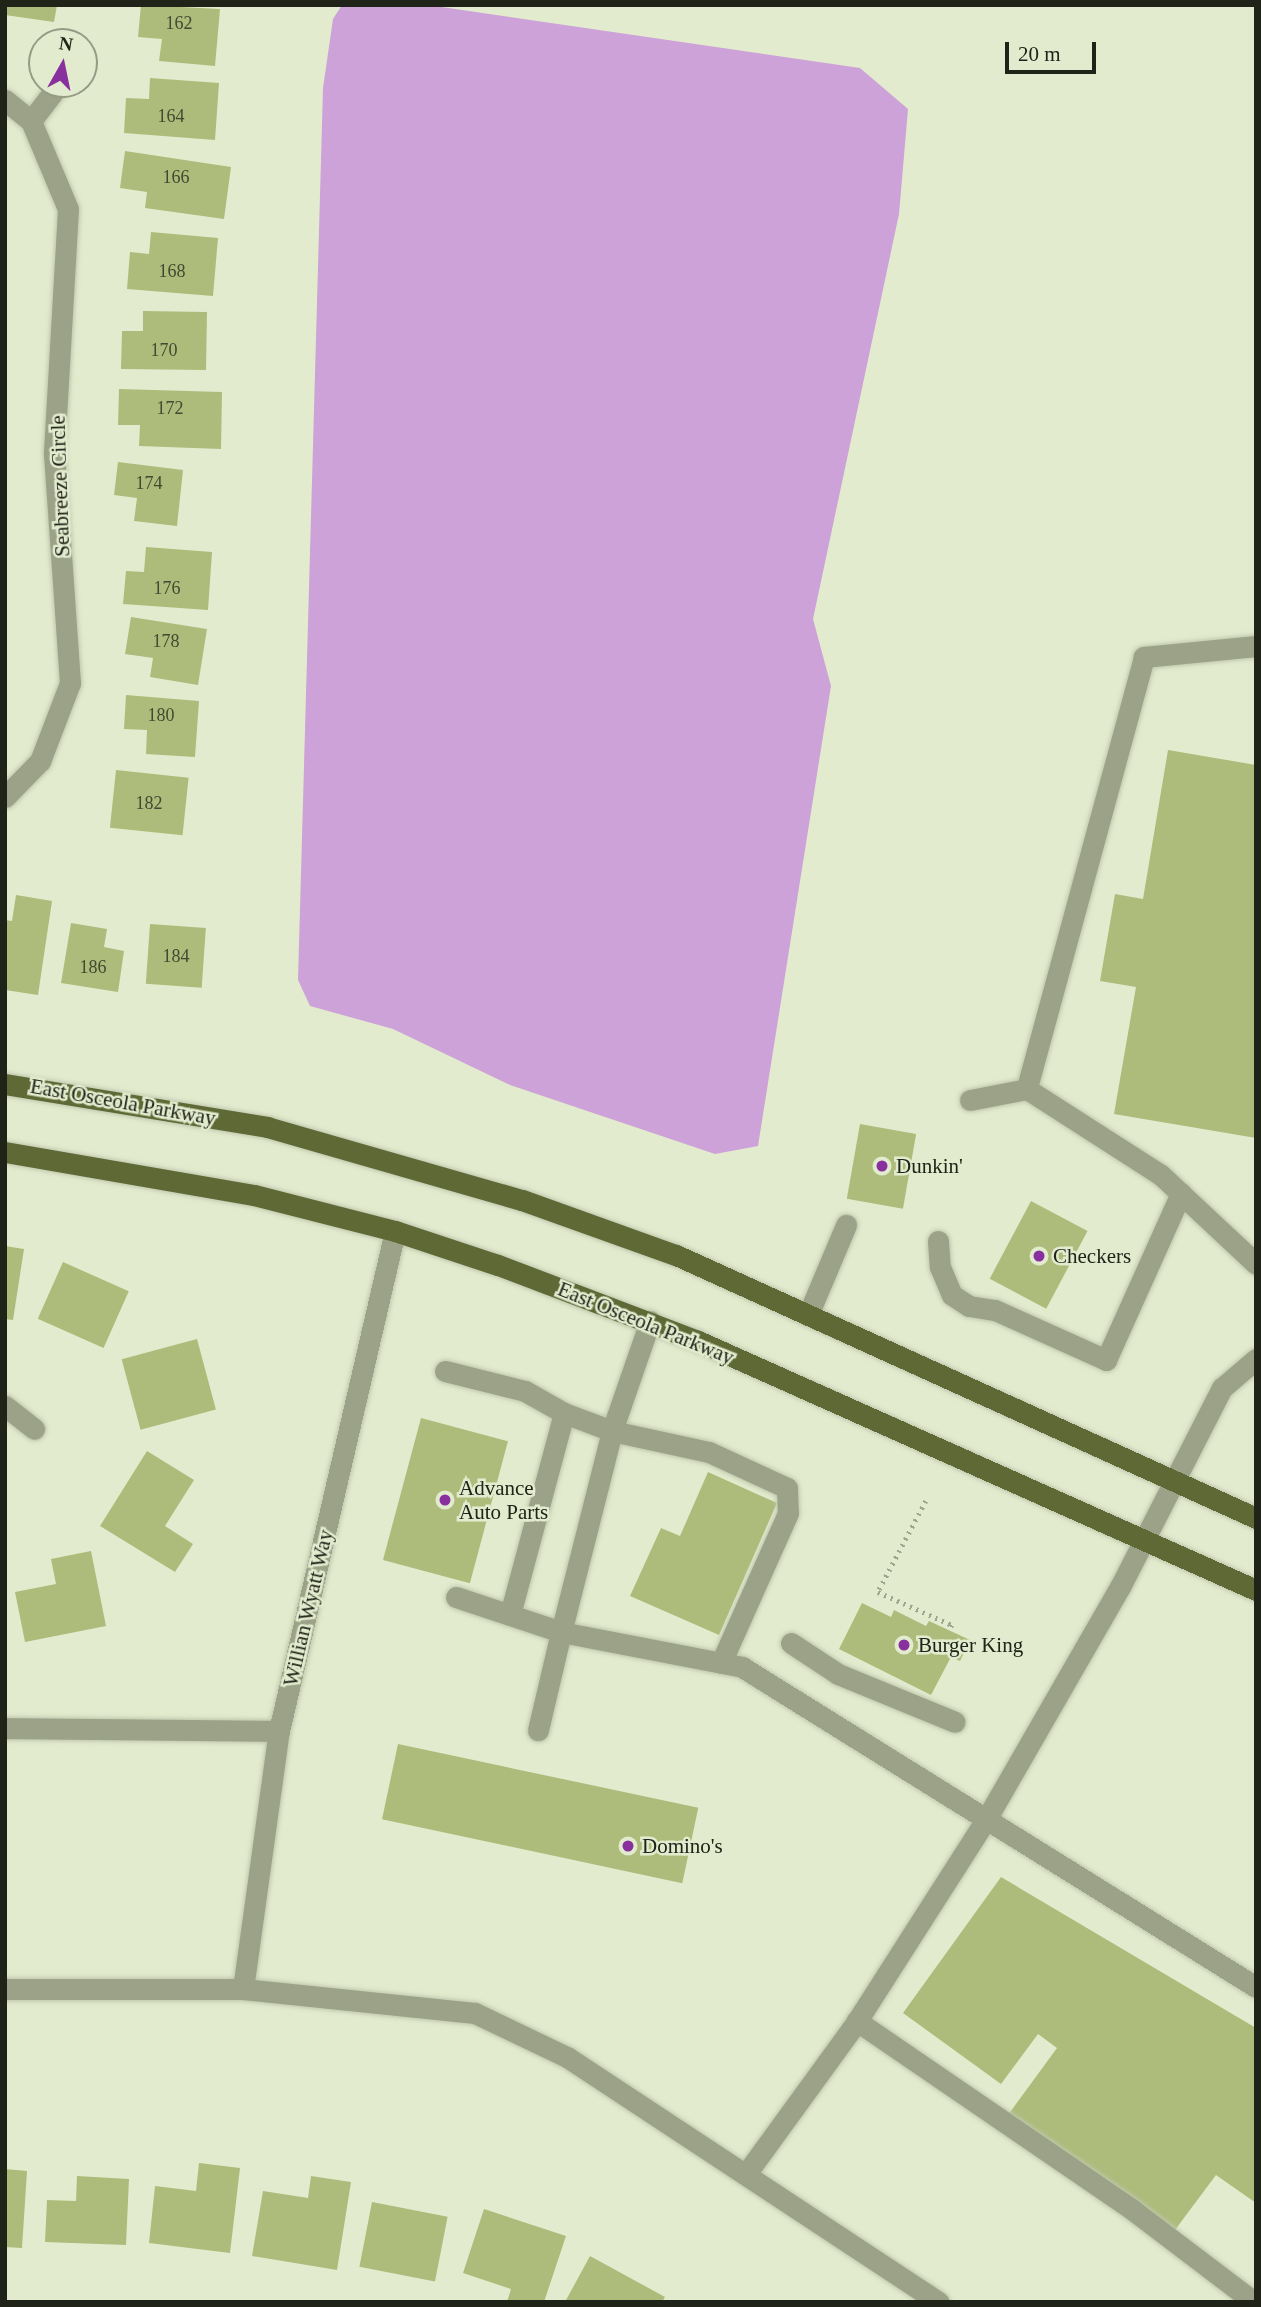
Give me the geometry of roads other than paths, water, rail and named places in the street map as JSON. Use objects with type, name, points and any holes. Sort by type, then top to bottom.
[{"type":"main road","name":"East Osceola Parkway","points":[[5,1084],[267,1127],[411,1165],[676,1255],[1172,1483],[1256,1518]]},
{"type":"main road","name":"East Osceola Parkway","points":[[5,1152],[254,1195],[395,1231],[650,1321],[1256,1590]]},
{"type":"street","points":[[31,121],[49,98]]},
{"type":"street","name":"Seabreeze Circle","points":[[5,100],[31,121],[68,209],[54,454],[70,683],[40,761],[5,797]]},
{"type":"street","points":[[1027,1089],[1144,657],[1256,646]]},
{"type":"street","points":[[970,1100],[1027,1089],[1161,1175],[1256,1264]]},
{"type":"street","points":[[939,1241],[940,1267],[952,1295],[969,1306],[995,1310],[1106,1360],[1181,1194]]},
{"type":"street","points":[[808,1315],[846,1225]]},
{"type":"street","name":"Willian Wyatt Way","points":[[243,1989],[279,1731],[395,1231]]},
{"type":"street","points":[[538,1730],[612,1431],[650,1321]]},
{"type":"street","points":[[746,2174],[857,2021],[987,1818],[1144,1542],[1222,1388],[1256,1359]]},
{"type":"street","points":[[445,1371],[525,1391],[564,1413],[612,1431],[709,1452],[787,1488],[788,1513],[721,1663]]},
{"type":"street","points":[[5,1406],[34,1429]]},
{"type":"street","points":[[510,1615],[564,1413]]},
{"type":"street","points":[[456,1598],[561,1632],[742,1667],[1256,1987]]},
{"type":"street","points":[[791,1643],[838,1674],[955,1722]]},
{"type":"street","points":[[5,1728],[279,1731]]},
{"type":"street","points":[[5,1989],[243,1989],[475,2014],[567,2057],[938,2302]]},
{"type":"street","points":[[857,2021],[1133,2210],[1254,2302]]},
{"type":"place","name":"Dunkin'","points":[[882,1166]]},
{"type":"place","name":"Checkers","points":[[1039,1256]]},
{"type":"place","name":"Advance Auto Parts","points":[[445,1500]]},
{"type":"place","name":"Burger King","points":[[904,1645]]},
{"type":"place","name":"Domino's","points":[[628,1846]]}]
